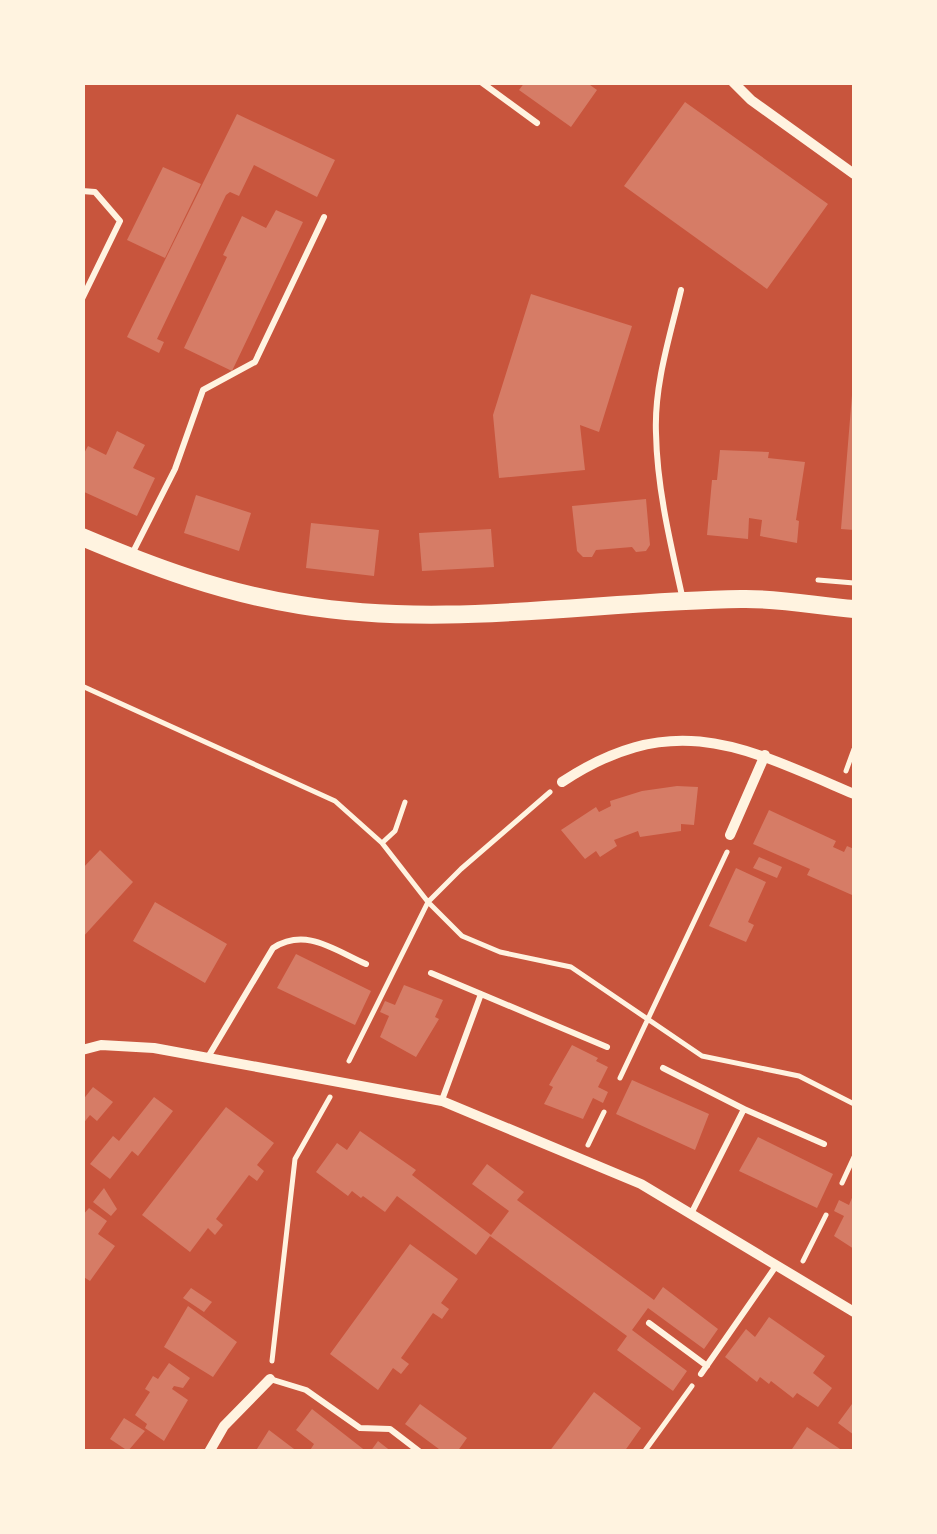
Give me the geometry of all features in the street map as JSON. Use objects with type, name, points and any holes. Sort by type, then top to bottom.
[{"type":"main road","points":[[82,537],[159,570],[230,591],[302,606],[457,614],[744,598],[854,610]]},
{"type":"street","points":[[734,82],[750,100],[854,174]]},
{"type":"street","points":[[562,782],[596,760],[642,744],[670,741],[730,744],[854,794]]},
{"type":"street","points":[[730,835],[764,755]]},
{"type":"street","points":[[82,1050],[101,1046],[154,1048],[442,1101],[641,1184],[854,1312]]},
{"type":"street","points":[[209,1452],[224,1426],[270,1379]]},
{"type":"lane","points":[[481,82],[537,123]]},
{"type":"lane","points":[[82,191],[95,192],[120,221],[82,299]]},
{"type":"lane","points":[[130,558],[175,469],[203,390],[255,362],[324,217]]},
{"type":"lane","points":[[681,290],[659,389],[656,433],[666,519],[683,602]]},
{"type":"lane","points":[[208,1057],[273,948],[286,939],[301,936],[366,964]]},
{"type":"lane","points":[[430,974],[606,1046]]},
{"type":"lane","points":[[442,1101],[482,994]]},
{"type":"lane","points":[[663,1068],[824,1144]]},
{"type":"lane","points":[[692,1212],[744,1108]]},
{"type":"lane","points":[[701,1374],[777,1264]]},
{"type":"lane","points":[[649,1323],[706,1366]]},
{"type":"lane","points":[[270,1379],[306,1390],[360,1428],[390,1429],[420,1452]]},
{"type":"path","points":[[812,579],[854,583]]},
{"type":"path","points":[[82,686],[335,801],[382,843],[428,902],[462,936],[500,952],[570,967],[702,1056],[799,1076],[854,1104]]},
{"type":"path","points":[[349,1061],[428,902],[562,782]]},
{"type":"path","points":[[382,843],[395,831],[405,802]]},
{"type":"path","points":[[620,1078],[731,844],[730,835]]},
{"type":"path","points":[[270,1379],[295,1159],[339,1080]]},
{"type":"path","points":[[582,1158],[604,1112]]},
{"type":"path","points":[[842,1182],[854,1157]]},
{"type":"path","points":[[796,1276],[826,1214]]},
{"type":"path","points":[[644,1452],[681,1401]]},
{"type":"building","points":[[525,82],[586,82],[597,90],[571,127],[519,90]]},
{"type":"building","points":[[685,102],[828,204],[767,289],[624,186]]},
{"type":"building","points":[[237,114],[335,160],[317,197],[254,165],[239,196],[230,192],[226,195],[157,339],[164,342],[159,353],[127,337]]},
{"type":"building","points":[[163,167],[201,184],[165,258],[127,240]]},
{"type":"building","points":[[276,210],[303,222],[232,371],[184,348],[242,216],[266,228]]},
{"type":"building","points":[[531,294],[632,326],[599,432],[580,425],[585,470],[499,478],[493,415]]},
{"type":"building","points":[[854,395],[854,530],[841,529]]},
{"type":"building","points":[[117,431],[145,445],[133,468],[155,478],[137,516],[82,491],[82,457],[88,446],[106,455]]},
{"type":"building","points":[[720,450],[769,452],[768,458],[805,462],[796,520],[797,543],[760,536],[762,520],[749,518],[748,539],[707,535],[712,480],[717,480]]},
{"type":"building","points":[[196,495],[251,513],[239,551],[184,533]]},
{"type":"building","points":[[646,499],[650,545],[646,551],[636,552],[632,547],[596,550],[592,557],[583,557],[577,551],[572,506]]},
{"type":"building","points":[[311,523],[379,530],[374,576],[306,568]]},
{"type":"building","points":[[491,529],[494,567],[422,571],[419,533]]},
{"type":"building","points":[[677,786],[698,787],[694,825],[681,824],[681,831],[640,837],[638,831],[614,840],[617,846],[600,857],[596,851],[585,859],[561,830],[596,807],[599,812],[611,806],[610,801]]},
{"type":"building","points":[[769,810],[836,841],[833,847],[844,852],[847,846],[854,849],[852,895],[807,875],[810,869],[753,844]]},
{"type":"building","points":[[100,850],[133,882],[82,938],[82,869]]},
{"type":"building","points":[[759,857],[782,867],[777,878],[753,868]]},
{"type":"building","points":[[736,868],[766,882],[748,922],[754,925],[746,942],[709,926]]},
{"type":"building","points":[[155,902],[227,944],[205,983],[133,941]]},
{"type":"building","points":[[296,954],[371,991],[355,1025],[277,988]]},
{"type":"building","points":[[404,985],[443,1000],[435,1017],[439,1019],[416,1057],[380,1037],[389,1016],[380,1012],[385,1001],[395,1005]]},
{"type":"building","points":[[572,1045],[608,1067],[598,1087],[608,1092],[603,1103],[593,1098],[583,1119],[544,1104],[553,1087],[549,1085]]},
{"type":"building","points":[[632,1080],[709,1114],[695,1150],[616,1114]]},
{"type":"building","points":[[93,1087],[113,1102],[97,1121],[90,1115],[82,1125],[82,1101]]},
{"type":"building","points":[[154,1097],[173,1111],[138,1156],[132,1151],[110,1179],[90,1164],[113,1136],[119,1141]]},
{"type":"building","points":[[226,1107],[274,1143],[257,1165],[264,1171],[257,1181],[249,1175],[216,1219],[223,1225],[215,1235],[208,1228],[190,1252],[142,1215]]},
{"type":"building","points":[[360,1131],[416,1170],[412,1175],[491,1235],[509,1211],[472,1184],[487,1164],[524,1192],[517,1200],[654,1300],[663,1287],[718,1329],[704,1349],[648,1308],[632,1330],[687,1371],[673,1391],[617,1350],[627,1336],[490,1236],[476,1255],[397,1196],[385,1212],[352,1191],[348,1196],[316,1172],[337,1143],[347,1150]]},
{"type":"building","points":[[758,1137],[833,1174],[817,1208],[739,1171]]},
{"type":"building","points":[[104,1188],[117,1209],[111,1216],[93,1202]]},
{"type":"building","points":[[854,1193],[854,1249],[834,1236],[844,1216],[834,1211],[839,1200],[849,1205]]},
{"type":"building","points":[[89,1208],[107,1221],[98,1234],[115,1246],[90,1281],[82,1276],[82,1216]]},
{"type":"building","points":[[410,1244],[458,1279],[441,1303],[449,1309],[442,1319],[433,1313],[401,1358],[409,1364],[401,1374],[393,1368],[378,1390],[330,1354]]},
{"type":"building","points":[[191,1288],[212,1302],[204,1312],[183,1298]]},
{"type":"building","points":[[188,1306],[237,1342],[213,1377],[164,1347]]},
{"type":"building","points":[[769,1317],[825,1356],[813,1373],[832,1388],[818,1407],[797,1393],[793,1398],[771,1381],[769,1384],[760,1377],[757,1382],[725,1357],[746,1329],[755,1337]]},
{"type":"building","points":[[169,1363],[190,1378],[183,1388],[172,1389],[188,1400],[164,1441],[145,1428],[147,1424],[135,1415],[150,1392],[145,1389],[153,1376],[158,1379]]},
{"type":"building","points":[[594,1392],[641,1428],[624,1452],[549,1452]]},
{"type":"building","points":[[420,1404],[467,1438],[457,1452],[443,1452],[405,1424]]},
{"type":"building","points":[[854,1406],[854,1435],[838,1423]]},
{"type":"building","points":[[312,1409],[367,1452],[309,1452],[314,1444],[296,1430]]},
{"type":"building","points":[[124,1418],[145,1431],[128,1451],[110,1439]]},
{"type":"building","points":[[807,1427],[840,1449],[838,1452],[790,1452]]},
{"type":"building","points":[[269,1430],[298,1452],[255,1452]]},
{"type":"building","points":[[378,1441],[392,1452],[370,1452]]}]
